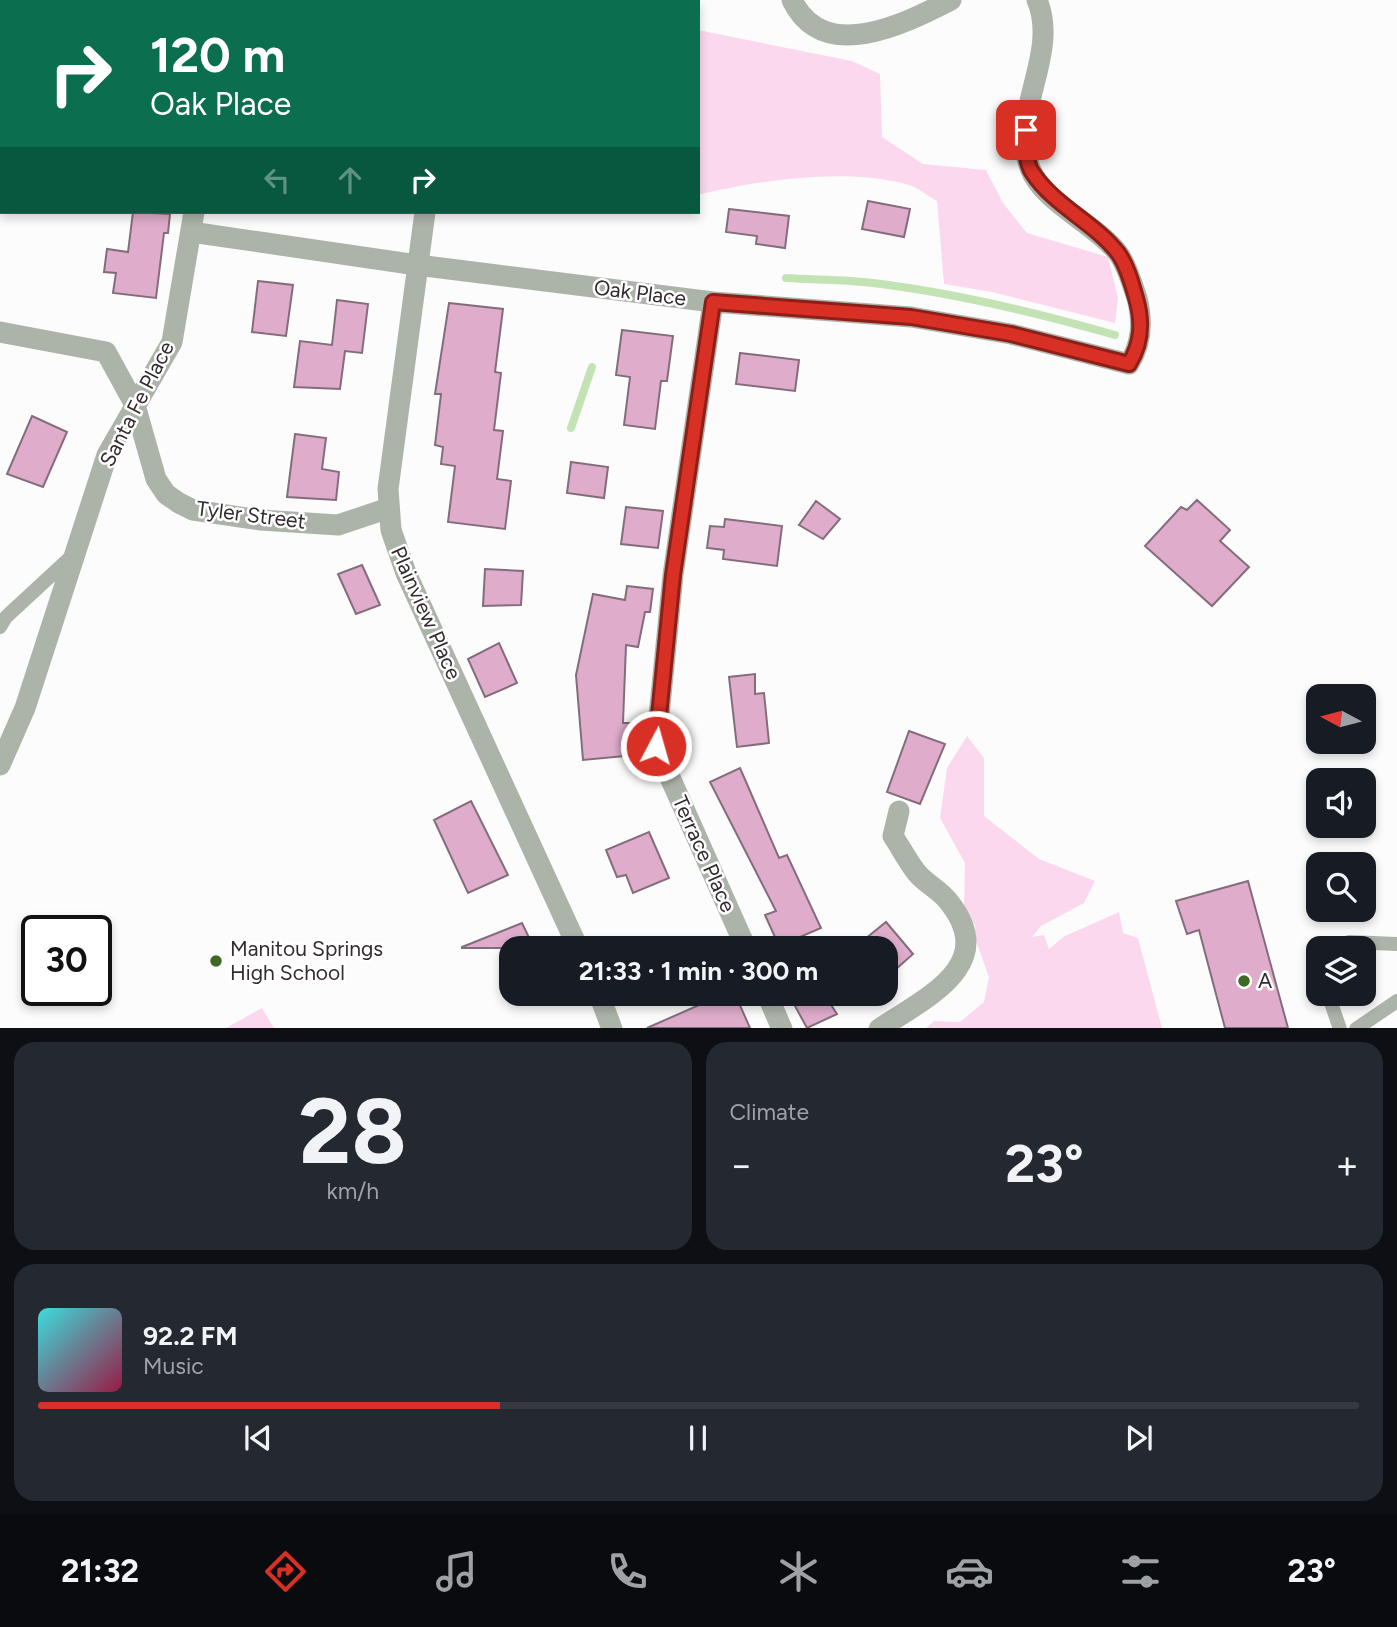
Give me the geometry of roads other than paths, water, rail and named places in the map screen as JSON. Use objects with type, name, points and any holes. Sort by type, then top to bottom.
[{"type":"street","points":[[792,0],[810,24],[826,32],[851,37],[912,20],[951,0]]},
{"type":"street","name":"Oak Place","points":[[192,222],[417,265],[713,302],[911,317],[1011,334],[1129,364],[1139,341],[1140,309],[1120,255],[1101,235],[1063,206],[1030,170],[1026,146],[1026,114],[1040,57],[1043,15],[1037,0]]},
{"type":"street","name":"Plainview Place","points":[[425,214],[390,469],[391,530],[406,573],[572,936]]},
{"type":"street","name":"Santa Fe Place","points":[[0,765],[25,708],[107,456],[172,342],[192,222]]},
{"type":"street","name":"Terrace Place","points":[[713,302],[673,575],[656,746],[741,936]]},
{"type":"street","points":[[0,332],[106,352],[135,405]]},
{"type":"street","name":"Tyler Street","points":[[135,405],[148,460],[156,479],[166,494],[193,510],[261,520],[338,525],[389,508]]},
{"type":"street","points":[[879,1028],[934,992],[964,963],[968,932],[948,901],[917,873],[893,836],[899,811]]},
{"type":"street","points":[[604,1006],[612,1028]]},
{"type":"street","points":[[772,1006],[782,1028]]},
{"type":"lane","name":"Santa Fe Place","points":[[0,627],[6,617],[75,553]]},
{"type":"lane","points":[[1376,943],[1397,944]]},
{"type":"lane","points":[[1356,1028],[1397,1001]]},
{"type":"lane","points":[[1332,1006],[1340,1028]]},
{"type":"waterway","points":[[786,278],[862,282],[934,292],[1025,311],[1115,335]]},
{"type":"waterway","points":[[571,428],[592,367]]},
{"type":"place","name":"Manitou Springs High School","points":[[216,961]]},
{"type":"place","name":"A","points":[[1244,981]]}]
